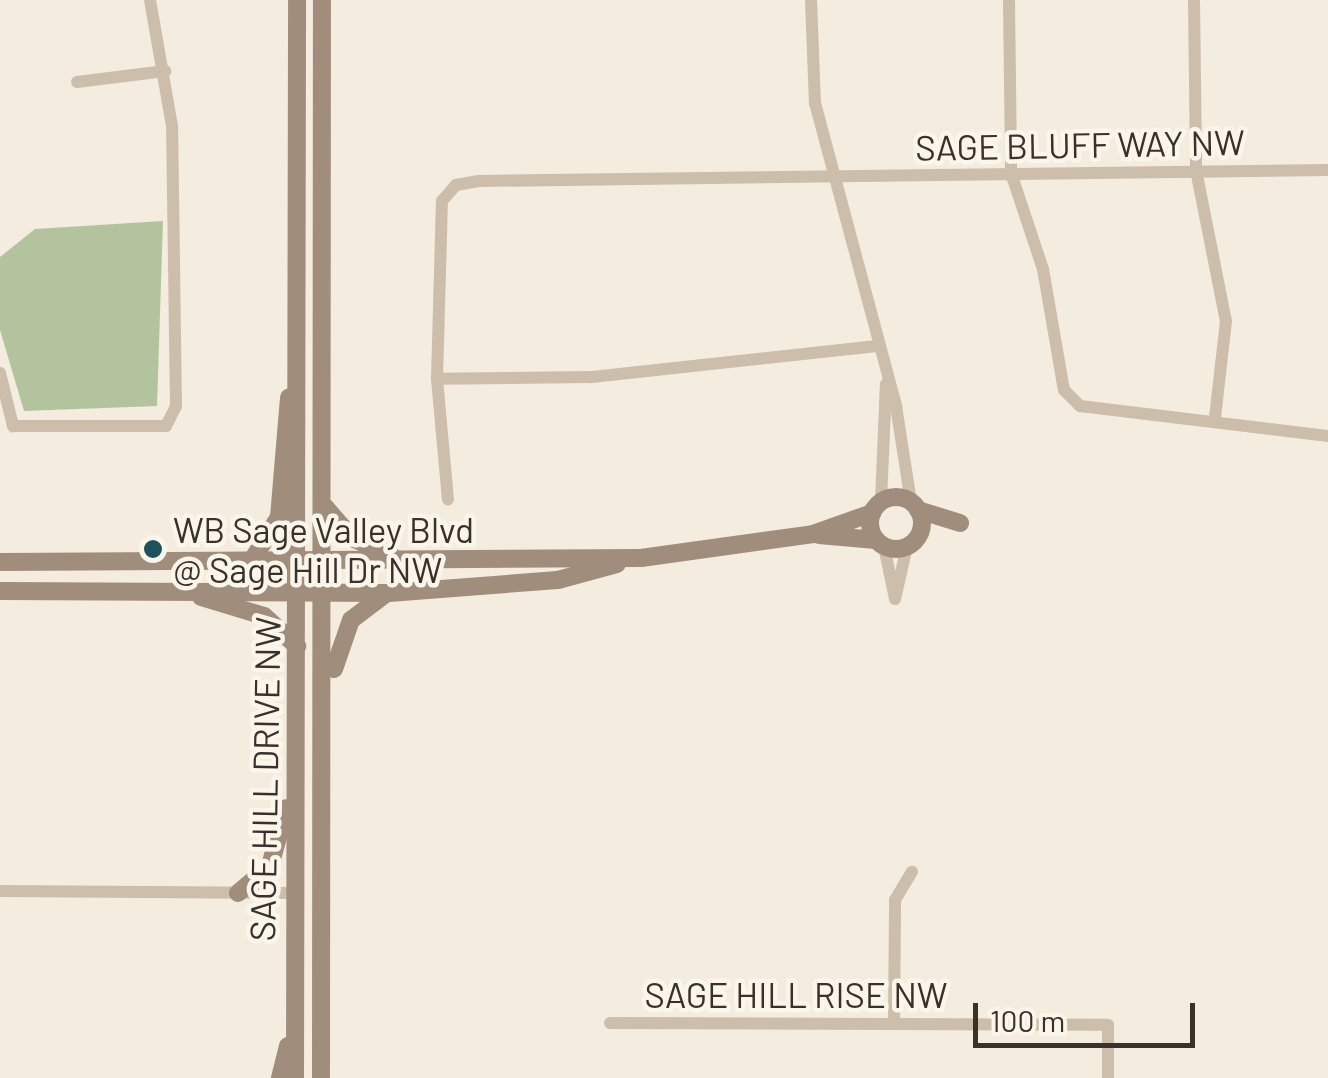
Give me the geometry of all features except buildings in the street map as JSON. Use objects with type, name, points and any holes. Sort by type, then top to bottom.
[{"type":"street","points":[[0,373],[14,426],[166,426],[176,406],[165,71],[150,0]]},
{"type":"street","name":"SAGE HILL DRIVE NW","points":[[295,1078],[296,646],[301,562],[297,0]]},
{"type":"street","name":"SAGE HILL DRIVE NW","points":[[321,1078],[326,722],[322,0]]},
{"type":"street","points":[[810,0],[815,104],[877,346],[886,384],[914,506],[913,540],[895,599],[880,543],[877,507],[886,384]]},
{"type":"street","points":[[1010,0],[1011,172],[1042,269],[1064,390],[1080,406],[1215,418],[1328,436]]},
{"type":"street","points":[[1194,0],[1196,170],[1226,321],[1215,418]]},
{"type":"street","points":[[77,82],[165,71]]},
{"type":"street","name":"SAGE BLUFF WAY NW","points":[[448,500],[437,379],[442,201],[456,185],[832,181],[1011,172],[1328,170]]},
{"type":"street","points":[[437,379],[590,377],[877,346]]},
{"type":"street","points":[[251,562],[278,517],[298,362]]},
{"type":"street","points":[[0,590],[388,593],[558,580],[641,558],[813,534],[877,507],[914,506],[960,523],[913,540],[880,543],[813,534]]},
{"type":"street","points":[[325,507],[352,538],[401,559]]},
{"type":"street","points":[[0,562],[641,558]]},
{"type":"street","points":[[176,591],[264,616],[296,646]]},
{"type":"street","points":[[326,722],[338,644],[358,610],[388,593]]},
{"type":"street","points":[[238,893],[274,858],[295,768],[325,769]]},
{"type":"street","points":[[894,1024],[895,900],[912,872]]},
{"type":"street","points":[[0,891],[294,893]]},
{"type":"street","points":[[280,1078],[294,1021]]},
{"type":"street","name":"SAGE HILL RISE NW","points":[[610,1024],[1108,1025],[1108,1078]]},
{"type":"green space","points":[[163,221],[157,406],[24,411],[0,330],[0,257],[35,229]]},
{"type":"place","name":"WB Sage Valley Blvd @ Sage Hill Dr NW","points":[[153,549]]}]
